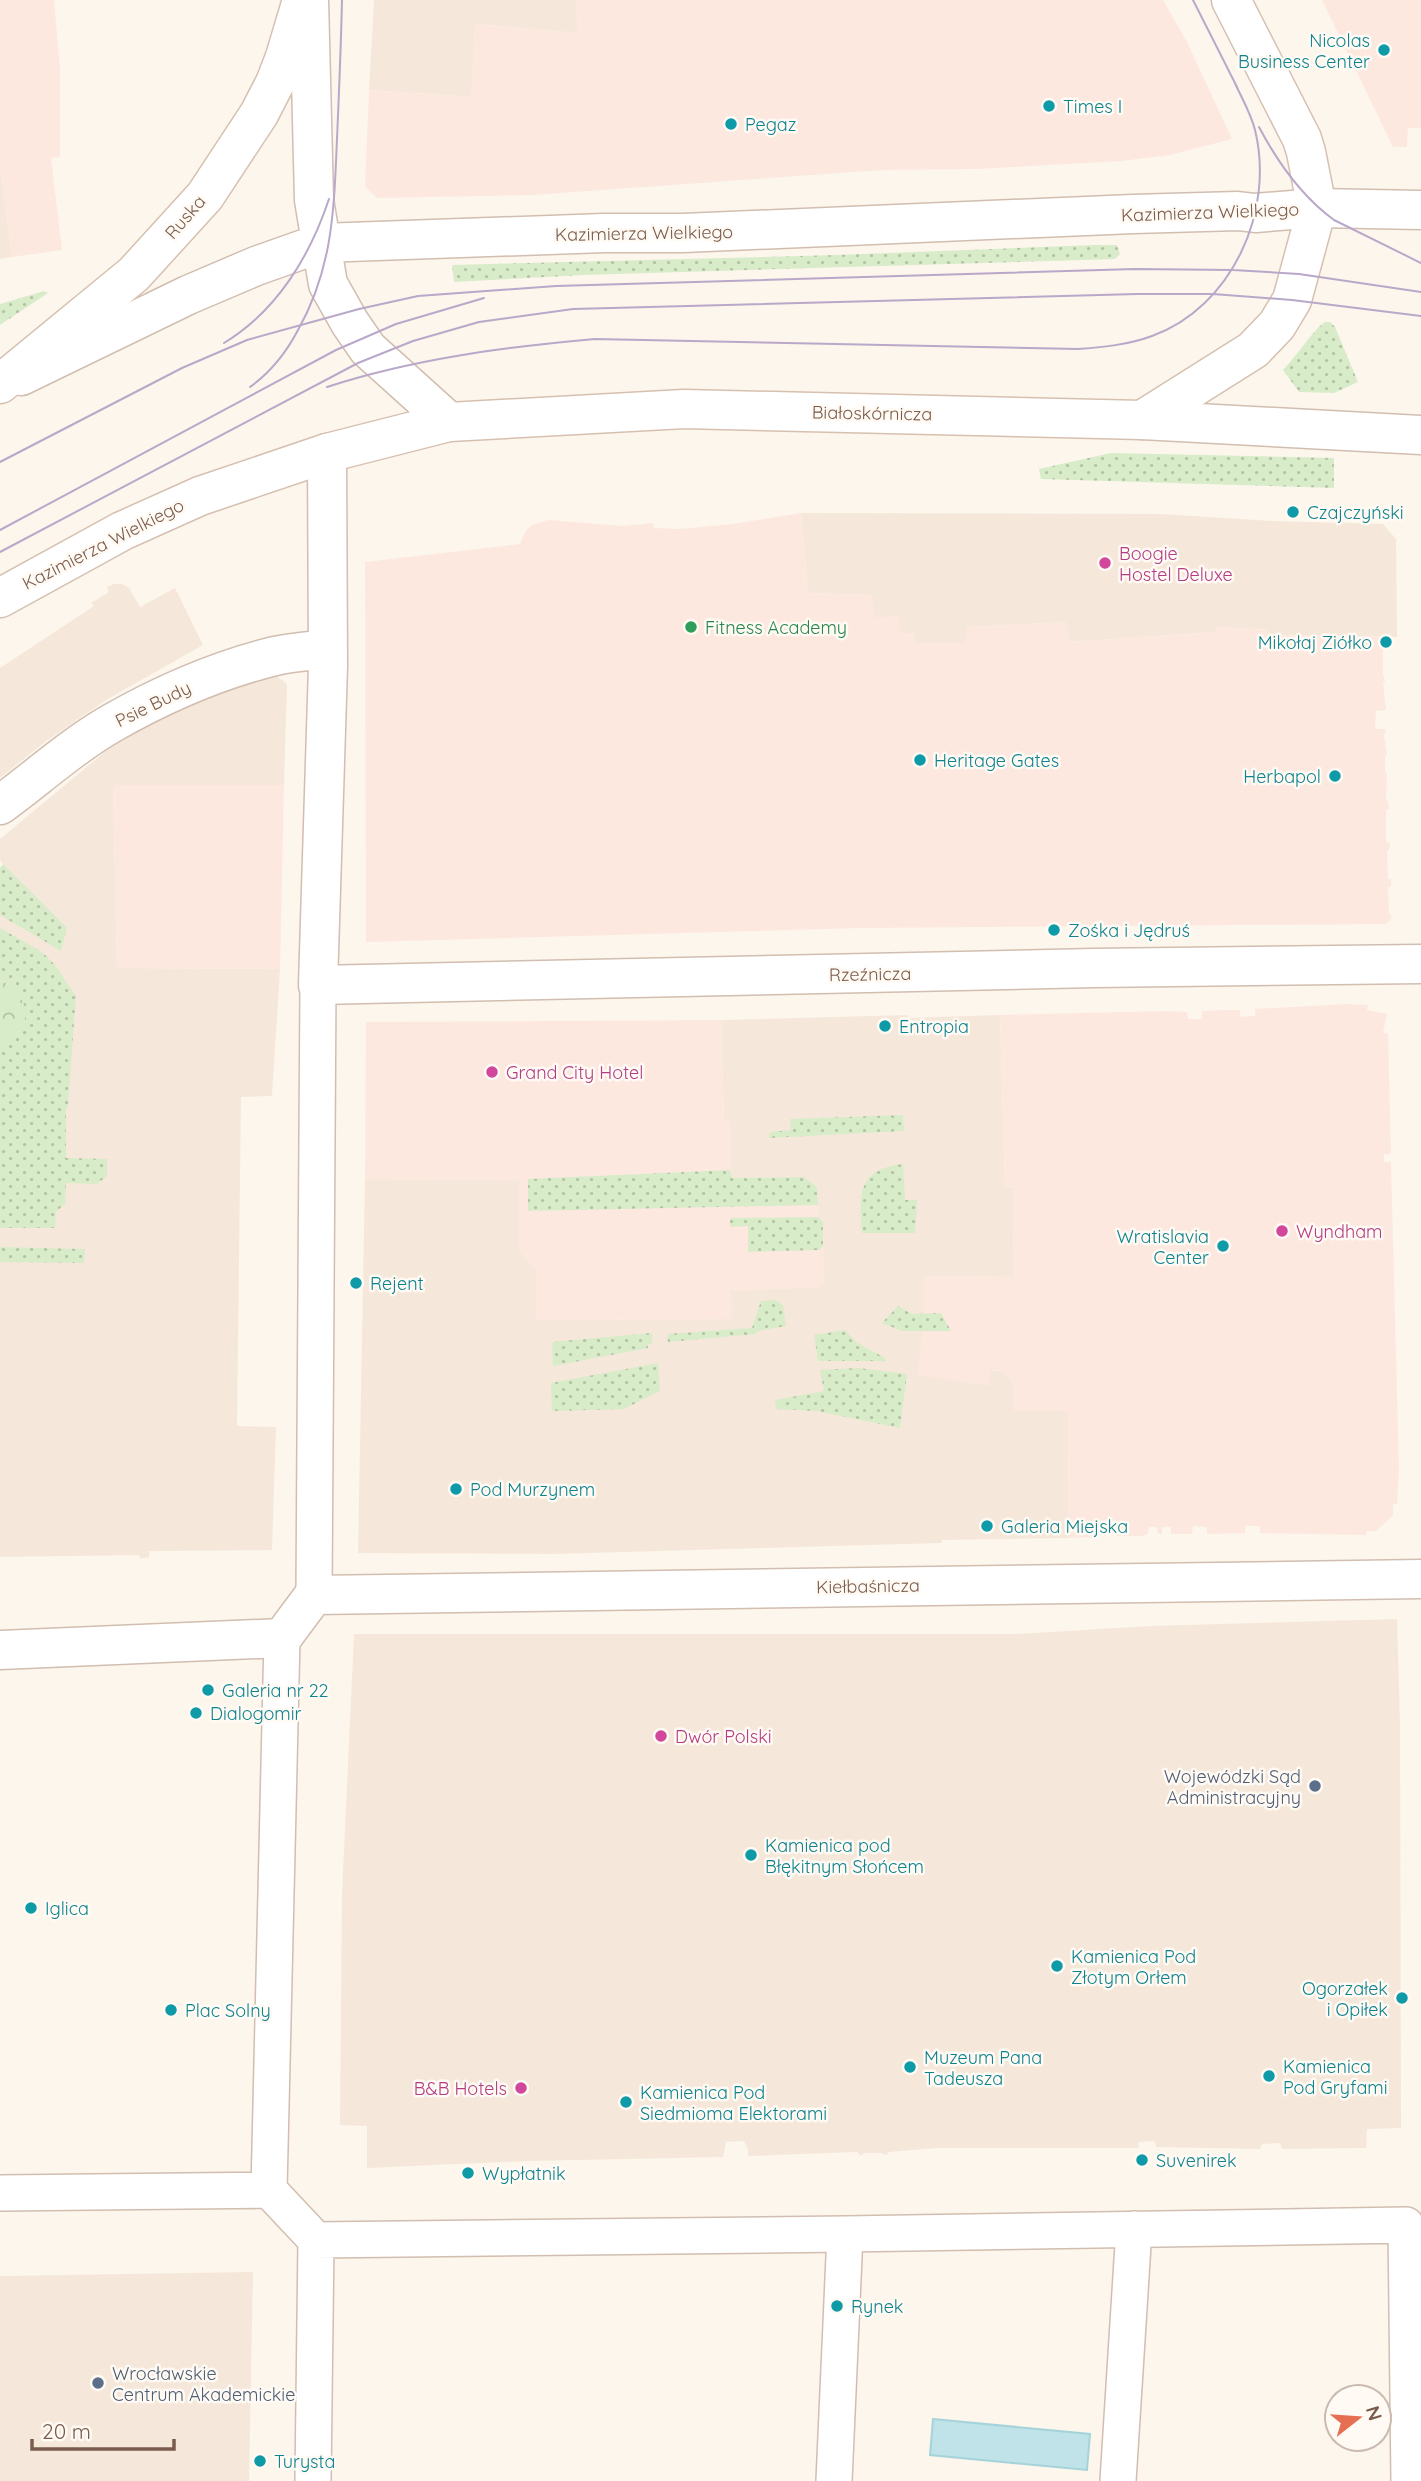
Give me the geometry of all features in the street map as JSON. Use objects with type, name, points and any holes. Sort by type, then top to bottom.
[{"type":"street","name":"Ruska","points":[[0,385],[134,274],[205,196],[259,114],[275,83],[302,0]]},
{"type":"street","points":[[309,0],[314,200],[328,284],[350,324],[368,349],[449,422]]},
{"type":"street","points":[[1142,420],[1253,350],[1276,325],[1292,300],[1317,208],[1306,152],[1294,121],[1231,0]]},
{"type":"street","name":"Kazimierza Wielkiego","points":[[0,385],[188,295],[256,266],[321,243],[604,233],[683,233],[1144,214],[1238,211],[1255,213],[1317,208],[1421,210]]},
{"type":"street","name":"Białoskórnicza","points":[[327,453],[449,422],[684,409],[1142,420],[1421,435]]},
{"type":"street","name":"Kazimierza Wielkiego","points":[[0,598],[122,531],[195,498],[235,482],[327,453]]},
{"type":"street","points":[[313,2481],[316,2239],[270,2190],[282,1638],[314,1595],[318,985],[328,649],[327,453]]},
{"type":"street","name":"Psie Budy","points":[[0,806],[100,731],[156,700],[204,679],[269,658],[328,649]]},
{"type":"street","name":"Rzeźnicza","points":[[318,985],[1421,964]]},
{"type":"street","name":"Kiełbaśnicza","points":[[314,1595],[1421,1579]]},
{"type":"street","points":[[0,1650],[282,1638]]},
{"type":"street","points":[[0,2193],[270,2190]]},
{"type":"street","points":[[316,2239],[1134,2229],[1414,2215],[1409,2481]]},
{"type":"street","points":[[1118,2481],[1134,2229]]},
{"type":"street","points":[[834,2481],[845,2234]]},
{"type":"shaded area","points":[[0,0],[54,0],[60,68],[60,157],[51,158],[62,250],[12,257],[0,164]]},
{"type":"shaded area","points":[[374,0],[576,0],[578,33],[475,24],[472,97],[369,90]]},
{"type":"shaded area","points":[[576,0],[1163,0],[1187,42],[1232,139],[1170,155],[1122,161],[977,169],[883,170],[532,195],[377,198],[365,186],[369,90],[471,97],[475,24],[578,33]]},
{"type":"shaded area","name":"Nicolas Business Center","points":[[1322,0],[1421,0],[1421,128],[1408,128],[1407,147],[1393,147]]},
{"type":"shaded area","points":[[0,164],[12,257],[0,259]]},
{"type":"shaded area","points":[[801,513],[1162,514],[1383,524],[1396,539],[1397,637],[1267,635],[1267,630],[1218,627],[1215,632],[1069,642],[1066,622],[968,627],[966,643],[915,643],[874,618],[871,595],[808,593]]},
{"type":"shaded area","points":[[801,513],[808,593],[871,595],[874,618],[899,616],[900,633],[914,633],[915,643],[966,643],[967,627],[1066,622],[1069,642],[1215,632],[1217,627],[1267,630],[1268,635],[1383,637],[1386,710],[1376,711],[1375,729],[1386,729],[1386,800],[1389,809],[1386,810],[1386,842],[1390,843],[1387,851],[1388,879],[1391,879],[1391,887],[1388,887],[1389,913],[1392,918],[1386,924],[862,928],[366,942],[365,562],[520,544],[526,530],[548,520],[624,526],[653,523],[654,528],[680,529]]},
{"type":"shaded area","points":[[114,584],[129,588],[140,607],[175,588],[203,645],[106,700],[45,742],[0,778],[0,668],[94,606],[91,603],[109,592],[107,587]]},
{"type":"shaded area","points":[[270,671],[287,684],[284,785],[113,785],[117,968],[280,969],[272,1096],[241,1097],[237,1426],[276,1427],[272,1550],[149,1551],[149,1557],[145,1558],[140,1558],[139,1555],[0,1557],[0,868],[3,864],[0,860],[0,839],[130,731]]},
{"type":"shaded area","points":[[113,785],[284,785],[280,969],[117,968]]},
{"type":"shaded area","name":"Wratislavia Center","points":[[1368,1005],[1367,1010],[1387,1014],[1383,1033],[1388,1034],[1391,1154],[1384,1154],[1384,1162],[1391,1162],[1399,1470],[1397,1504],[1393,1504],[1393,1515],[1376,1531],[1367,1531],[1366,1535],[1260,1533],[1260,1526],[1245,1526],[1245,1533],[1207,1534],[1207,1527],[1193,1526],[1192,1534],[1171,1534],[1171,1527],[1162,1527],[1162,1534],[1158,1534],[1157,1527],[1149,1527],[1148,1534],[1141,1536],[1117,1536],[1117,1531],[1096,1531],[1096,1537],[1069,1538],[1068,1411],[1014,1411],[1014,1388],[1010,1378],[1001,1371],[990,1370],[990,1386],[918,1375],[924,1315],[924,1276],[1013,1277],[1014,1188],[1005,1187],[1000,1015],[1168,1011],[1187,1012],[1188,1019],[1202,1019],[1202,1011],[1240,1010],[1240,1017],[1255,1016],[1255,1009]]},
{"type":"shaded area","points":[[908,1015],[908,1018],[1000,1015],[1005,1187],[1014,1188],[1013,1277],[924,1276],[924,1315],[990,1385],[990,1370],[1001,1371],[1010,1378],[1014,1388],[1014,1411],[1068,1411],[1069,1538],[555,1554],[358,1553],[365,1179],[520,1180],[519,1230],[536,1270],[537,1320],[732,1319],[730,1290],[796,1288],[823,1246],[823,1222],[818,1217],[817,1187],[804,1177],[731,1178],[729,1121],[724,1121],[721,1020]]},
{"type":"shaded area","points":[[721,1020],[724,1120],[729,1121],[731,1178],[804,1177],[817,1187],[818,1217],[823,1222],[824,1271],[823,1284],[818,1288],[731,1290],[732,1319],[536,1320],[536,1270],[519,1251],[519,1180],[365,1179],[366,1022]]},
{"type":"shaded area","points":[[1397,1619],[1400,1724],[1401,2128],[1367,2129],[1366,2148],[1282,2149],[1280,2143],[1262,2144],[1260,2149],[1156,2147],[1155,2141],[1139,2142],[1138,2148],[936,2148],[889,2152],[886,2155],[864,2153],[861,2156],[857,2152],[748,2156],[744,2141],[726,2142],[723,2157],[367,2168],[367,2126],[340,2125],[342,1894],[354,1634],[1017,1634],[1151,1626]]},
{"type":"shaded area","points":[[253,2272],[249,2481],[0,2481],[0,2276]]},
{"type":"green space","points":[[1117,245],[1120,254],[1115,259],[583,275],[454,282],[452,265],[837,255]]},
{"type":"green space","points":[[44,291],[48,293],[0,325],[0,304]]},
{"type":"green space","points":[[1325,322],[1330,322],[1335,327],[1358,382],[1334,393],[1299,392],[1283,370]]},
{"type":"green space","points":[[1111,453],[1334,458],[1334,488],[1041,479],[1039,469]]},
{"type":"green space","points":[[3,864],[67,928],[61,951],[0,915],[0,868]]},
{"type":"green space","points":[[0,928],[42,952],[54,964],[76,996],[66,1111],[66,1158],[107,1159],[107,1176],[97,1184],[66,1183],[65,1204],[56,1212],[55,1228],[0,1228],[0,1043],[15,1035],[9,984],[0,980]]},
{"type":"green space","points":[[0,980],[8,984],[20,997],[24,1004],[25,1020],[14,1036],[0,1043]]},
{"type":"green space","points":[[903,1115],[904,1131],[769,1138],[770,1132],[791,1130],[790,1119]]},
{"type":"green space","points":[[903,1164],[905,1200],[917,1200],[915,1233],[862,1233],[861,1207],[864,1186],[877,1172]]},
{"type":"green space","points":[[730,1170],[732,1178],[804,1177],[817,1187],[818,1205],[528,1211],[528,1179]]},
{"type":"green space","points":[[818,1217],[823,1222],[823,1246],[819,1250],[748,1252],[748,1226],[730,1227],[730,1218]]},
{"type":"green space","points":[[0,1247],[85,1249],[84,1263],[0,1262]]},
{"type":"green space","points":[[775,1300],[783,1305],[786,1326],[758,1331],[755,1334],[668,1342],[667,1334],[752,1328],[761,1301]]},
{"type":"green space","points":[[898,1306],[912,1314],[941,1313],[951,1331],[902,1331],[882,1323]]},
{"type":"green space","points":[[845,1330],[856,1342],[885,1358],[885,1361],[818,1361],[814,1335]]},
{"type":"green space","points":[[652,1333],[652,1343],[648,1344],[648,1348],[553,1366],[552,1342]]},
{"type":"green space","points":[[658,1363],[660,1391],[624,1409],[552,1411],[551,1383]]},
{"type":"green space","points":[[858,1368],[907,1374],[900,1428],[817,1411],[776,1409],[775,1400],[824,1391],[820,1370]]},
{"type":"water","points":[[933,2419],[1090,2434],[1087,2470],[930,2455]]},
{"type":"tram line","points":[[250,387],[271,368],[293,338],[310,307],[325,261],[335,190],[342,0]]},
{"type":"tram line","points":[[1193,0],[1237,87]]},
{"type":"tram line","points":[[327,387],[426,362],[527,346],[595,339],[1078,349],[1115,345],[1152,336],[1180,322],[1205,303],[1225,279],[1241,252],[1252,223],[1259,192],[1260,161],[1255,130],[1234,81]]},
{"type":"tram line","points":[[1259,127],[1291,178],[1322,211],[1334,220],[1421,263]]},
{"type":"tram line","points":[[224,343],[243,330],[276,298],[312,241],[329,199]]},
{"type":"tram line","points":[[0,462],[182,368],[247,340],[359,309],[418,296],[556,286],[1135,269],[1299,274],[1421,292]]},
{"type":"tram line","points":[[0,552],[358,363],[413,341],[479,322],[573,309],[1137,294],[1213,294],[1292,300],[1421,316]]},
{"type":"tram line","points":[[0,530],[336,350],[396,324],[484,298]]},
{"type":"place","name":"Nicolas Business Center","points":[[1384,50]]},
{"type":"place","name":"Times I","points":[[1049,106]]},
{"type":"place","name":"Pegaz","points":[[731,124]]},
{"type":"place","name":"Czajczyński","points":[[1293,512]]},
{"type":"place","name":"Boogie Hostel Deluxe","points":[[1105,563]]},
{"type":"place","name":"Fitness Academy","points":[[691,627]]},
{"type":"place","name":"Mikołaj Ziółko","points":[[1386,642]]},
{"type":"place","name":"Heritage Gates","points":[[920,760]]},
{"type":"place","name":"Herbapol","points":[[1335,776]]},
{"type":"place","name":"Zośka i Jędruś","points":[[1054,930]]},
{"type":"place","name":"Entropia","points":[[885,1026]]},
{"type":"place","name":"Grand City Hotel","points":[[492,1072]]},
{"type":"place","name":"Wyndham","points":[[1282,1231]]},
{"type":"place","name":"Wratislavia Center","points":[[1223,1246]]},
{"type":"place","name":"Rejent","points":[[356,1283]]},
{"type":"place","name":"Pod Murzynem","points":[[456,1489]]},
{"type":"place","name":"Galeria Miejska","points":[[987,1526]]},
{"type":"place","name":"Galeria nr 22","points":[[208,1690]]},
{"type":"place","name":"Dialogomir","points":[[196,1713]]},
{"type":"place","name":"Dwór Polski","points":[[661,1736]]},
{"type":"place","name":"Wojewódzki Sąd Administracyjny","points":[[1315,1786]]},
{"type":"place","name":"Kamienica pod Błękitnym Słońcem","points":[[751,1855]]},
{"type":"place","name":"Iglica","points":[[31,1908]]},
{"type":"place","name":"Kamienica Pod Złotym Orłem","points":[[1057,1966]]},
{"type":"place","name":"Ogorzałek i Opiłek","points":[[1402,1998]]},
{"type":"place","name":"Plac Solny","points":[[171,2010]]},
{"type":"place","name":"Muzeum Pana Tadeusza","points":[[910,2067]]},
{"type":"place","name":"Kamienica Pod Gryfami","points":[[1269,2076]]},
{"type":"place","name":"B&B Hotels","points":[[521,2088]]},
{"type":"place","name":"Kamienica Pod Siedmioma Elektorami","points":[[626,2102]]},
{"type":"place","name":"Suvenirek","points":[[1142,2160]]},
{"type":"place","name":"Wypłatnik","points":[[468,2173]]},
{"type":"place","name":"Rynek","points":[[837,2306]]},
{"type":"place","name":"Wrocławskie Centrum Akademickie","points":[[98,2383]]},
{"type":"place","name":"Turysta","points":[[260,2461]]}]
